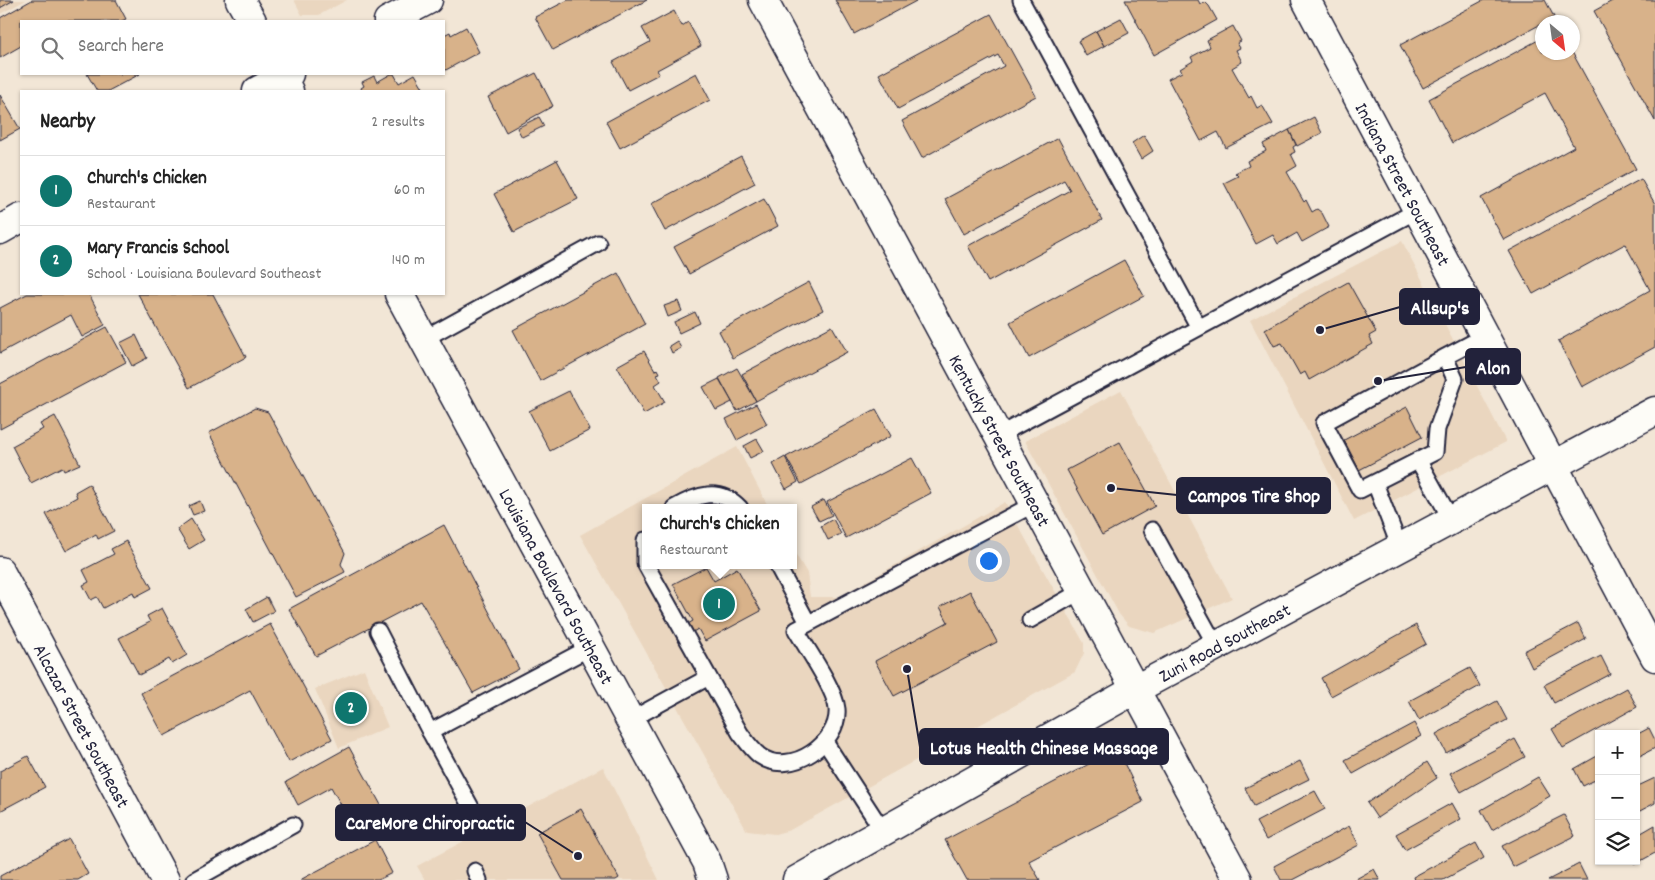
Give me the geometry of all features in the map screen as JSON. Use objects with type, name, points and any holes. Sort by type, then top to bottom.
[{"type":"street","points":[[240,0],[251,20]]},
{"type":"street","points":[[390,20],[428,0]]},
{"type":"street","name":"Kentucky Street Southeast","points":[[763,0],[1238,880]]},
{"type":"street","name":"Indiana Street Southeast","points":[[1306,0],[1655,657]]},
{"type":"street","points":[[259,90],[285,79]]},
{"type":"street","points":[[0,230],[20,219]]},
{"type":"street","name":"Louisiana Boulevard Southeast","points":[[400,295],[707,862],[713,880]]},
{"type":"street","name":"Zuni Road Southeast","points":[[797,880],[1136,689],[1655,411]]},
{"type":"street","name":"Alcazar Street Southeast","points":[[0,572],[165,880]]},
{"type":"lane","points":[[1021,0],[1198,326]]},
{"type":"lane","points":[[999,435],[1198,326],[1418,210]]},
{"type":"lane","points":[[424,339],[598,243]]},
{"type":"lane","points":[[1445,357],[1455,379],[1437,429],[1435,452],[1360,490],[1324,423],[1445,357],[1485,336]]},
{"type":"lane","points":[[1418,460],[1452,521]]},
{"type":"lane","points":[[1375,483],[1400,548]]},
{"type":"lane","points":[[682,504],[699,495],[712,494],[724,496],[735,504]]},
{"type":"lane","points":[[649,569],[707,678],[740,733],[761,757],[787,762],[802,758],[825,742],[835,729],[837,706],[833,694],[796,630],[1036,503]]},
{"type":"lane","points":[[1152,530],[1216,646]]},
{"type":"lane","points":[[779,569],[808,624]]},
{"type":"lane","points":[[1030,620],[1083,590]]},
{"type":"lane","points":[[378,631],[472,811]]},
{"type":"lane","points":[[430,732],[591,647]]},
{"type":"lane","points":[[630,720],[707,678]]},
{"type":"lane","points":[[825,742],[883,831]]},
{"type":"lane","points":[[194,880],[293,824]]},
{"type":"shaded area","points":[[0,0],[26,0],[0,14]]},
{"type":"shaded area","points":[[294,0],[347,0],[319,15],[302,15]]},
{"type":"shaded area","points":[[1402,241],[1506,442],[1354,521],[1250,320]]},
{"type":"shaded area","points":[[1121,390],[1232,598],[1154,633],[1129,626],[1119,614],[1025,441]]},
{"type":"shaded area","points":[[737,447],[767,504],[642,504],[642,569],[797,569],[797,557],[807,573],[810,597],[839,597],[1005,502],[1084,643],[1084,653],[1075,672],[790,830],[775,834],[747,831],[580,535]]},
{"type":"shaded area","points":[[364,669],[388,727],[339,748],[315,689]]},
{"type":"shaded area","points":[[603,767],[659,880],[425,880],[417,866]]},
{"type":"building","points":[[0,0],[14,0],[0,8]]},
{"type":"building","points":[[32,0],[116,0],[126,19],[20,20],[20,47],[0,58],[0,18]]},
{"type":"building","points":[[568,0],[647,0],[553,50],[535,17]]},
{"type":"building","points":[[835,0],[918,0],[854,34]]},
{"type":"building","points":[[1125,0],[1198,0],[1200,4],[1205,2],[1209,6],[1217,20],[1154,55]]},
{"type":"building","points":[[1484,0],[1545,0],[1553,15],[1535,15],[1535,27],[1423,88],[1400,45]]},
{"type":"building","points":[[1614,0],[1655,0],[1655,121],[1594,11]]},
{"type":"building","points":[[674,11],[682,26],[688,22],[701,46],[657,70],[659,74],[628,90],[613,62],[650,42],[642,28]]},
{"type":"building","points":[[991,14],[1036,96],[922,158],[902,121],[1004,66],[998,55],[898,109],[879,74]]},
{"type":"building","points":[[1121,18],[1129,33],[1104,46],[1096,31]]},
{"type":"building","points":[[1233,26],[1241,41],[1237,43],[1240,48],[1236,50],[1242,62],[1232,68],[1249,98],[1251,96],[1257,108],[1262,105],[1273,124],[1226,148],[1218,132],[1201,141],[1168,79],[1182,72],[1180,69],[1193,61],[1191,57],[1210,47],[1207,40]]},
{"type":"building","points":[[466,27],[479,52],[445,70],[445,34],[450,32],[451,35]]},
{"type":"building","points":[[1096,31],[1104,46],[1086,56],[1078,41]]},
{"type":"building","points":[[1535,42],[1535,60],[1576,60],[1636,169],[1504,240],[1481,198],[1574,147],[1545,93],[1452,143],[1429,99]]},
{"type":"building","points":[[536,73],[553,106],[506,132],[488,97]]},
{"type":"building","points":[[696,73],[710,100],[620,148],[606,122]]},
{"type":"building","points":[[88,75],[138,75],[110,90],[96,90]]},
{"type":"building","points":[[389,75],[395,75],[399,83],[416,75],[424,90],[362,90],[361,88],[364,86],[362,82],[374,76],[377,82]]},
{"type":"building","points":[[0,95],[20,129],[0,140]]},
{"type":"building","points":[[539,117],[544,126],[522,137],[517,128]]},
{"type":"building","points":[[1314,117],[1322,133],[1297,146],[1289,130]]},
{"type":"building","points":[[1289,130],[1296,145],[1293,147],[1295,152],[1291,154],[1297,166],[1287,172],[1304,202],[1306,200],[1312,212],[1317,209],[1322,213],[1329,227],[1302,242],[1297,233],[1278,244],[1273,235],[1256,244],[1224,183],[1238,176],[1235,173],[1249,166],[1247,161],[1266,151],[1263,144]]},
{"type":"building","points":[[1144,135],[1153,151],[1141,159],[1132,143]]},
{"type":"building","points":[[1058,138],[1102,220],[988,282],[968,246],[1070,190],[1064,180],[964,234],[945,199]]},
{"type":"building","points":[[741,156],[755,183],[665,231],[651,204]]},
{"type":"building","points":[[557,160],[578,199],[514,232],[494,194]]},
{"type":"building","points":[[1641,179],[1655,204],[1655,347],[1582,387],[1558,341],[1650,290],[1625,244],[1533,294],[1509,251]]},
{"type":"building","points":[[764,199],[778,226],[689,274],[674,247]]},
{"type":"building","points":[[1124,260],[1144,296],[1029,358],[1010,322]]},
{"type":"building","points":[[618,273],[645,324],[540,381],[513,330]]},
{"type":"building","points":[[809,282],[823,310],[733,358],[719,331]]},
{"type":"building","points":[[1348,282],[1376,332],[1369,336],[1373,344],[1309,380],[1305,372],[1300,375],[1282,343],[1274,346],[1265,329]]},
{"type":"building","points":[[25,295],[90,295],[105,325],[82,337],[71,315],[0,353],[0,308]]},
{"type":"building","points":[[139,295],[214,295],[246,357],[189,388]]},
{"type":"building","points":[[678,301],[682,311],[668,317],[664,306]]},
{"type":"building","points":[[695,312],[700,323],[679,333],[674,322]]},
{"type":"building","points":[[832,326],[847,352],[756,401],[742,374]]},
{"type":"building","points":[[107,327],[126,362],[0,429],[0,384]]},
{"type":"building","points":[[136,335],[147,358],[132,366],[120,343]]},
{"type":"building","points":[[677,341],[681,348],[672,353],[669,346]]},
{"type":"building","points":[[644,351],[655,370],[658,369],[660,373],[657,374],[661,381],[655,385],[665,402],[644,414],[617,366]]},
{"type":"building","points":[[737,368],[756,401],[737,411],[719,378]]},
{"type":"building","points":[[719,379],[732,402],[716,410],[703,387]]},
{"type":"building","points":[[569,391],[590,430],[550,451],[529,411]]},
{"type":"building","points":[[756,404],[767,424],[737,440],[726,419]]},
{"type":"building","points":[[1407,407],[1422,437],[1359,470],[1344,440]]},
{"type":"building","points":[[255,408],[268,412],[345,553],[341,564],[345,572],[296,597],[209,433]]},
{"type":"building","points":[[876,409],[891,436],[801,484],[786,457]]},
{"type":"building","points":[[55,416],[80,464],[64,471],[62,467],[31,483],[12,446],[43,429],[40,424]]},
{"type":"building","points":[[757,439],[764,451],[750,458],[744,446]]},
{"type":"building","points":[[1120,442],[1155,506],[1102,535],[1067,470]]},
{"type":"building","points":[[785,457],[798,482],[786,489],[773,464]]},
{"type":"building","points":[[912,458],[931,493],[846,538],[827,502]]},
{"type":"building","points":[[89,484],[114,531],[98,539],[96,534],[66,551],[46,514],[77,497],[75,492]]},
{"type":"building","points":[[824,500],[832,515],[819,521],[811,507]]},
{"type":"building","points":[[200,501],[204,511],[193,515],[189,506]]},
{"type":"building","points":[[191,519],[204,540],[189,549],[177,529]]},
{"type":"building","points":[[833,519],[841,534],[828,540],[821,526]]},
{"type":"building","points":[[444,525],[519,669],[473,693],[421,601],[316,656],[289,609]]},
{"type":"building","points":[[126,541],[152,588],[135,597],[133,592],[103,608],[97,597],[91,600],[83,585],[89,582],[83,570],[114,554],[111,549]]},
{"type":"building","points":[[702,569],[707,569],[714,581],[738,569],[761,611],[705,641],[698,629],[691,633],[686,625],[693,621],[673,584]]},
{"type":"building","points":[[970,591],[997,642],[894,696],[875,661],[948,622],[940,607]]},
{"type":"building","points":[[267,597],[274,611],[253,622],[246,609]]},
{"type":"building","points":[[162,608],[187,655],[172,664],[169,659],[139,675],[119,638],[150,622],[147,616]]},
{"type":"building","points":[[1578,623],[1586,639],[1532,668],[1524,651]]},
{"type":"building","points":[[270,624],[332,739],[289,762],[250,690],[164,736],[141,693]]},
{"type":"building","points":[[1416,625],[1426,644],[1331,696],[1321,678]]},
{"type":"building","points":[[1601,656],[1610,674],[1554,703],[1544,685]]},
{"type":"building","points":[[1470,668],[1480,686],[1419,720],[1409,701]]},
{"type":"building","points":[[1627,688],[1637,707],[1563,748],[1552,729]]},
{"type":"building","points":[[1497,701],[1507,720],[1446,753],[1436,734]]},
{"type":"building","points":[[1414,723],[1421,736],[1353,774],[1345,760]]},
{"type":"building","points":[[1649,728],[1655,740],[1655,748],[1640,756],[1640,733]]},
{"type":"building","points":[[1515,739],[1525,757],[1461,792],[1450,773]]},
{"type":"building","points":[[349,747],[387,816],[357,833],[331,787],[298,805],[286,782]]},
{"type":"building","points":[[1106,755],[1124,763],[1143,802],[1029,861],[1040,880],[967,880],[945,840]]},
{"type":"building","points":[[28,756],[45,787],[0,811],[0,771]]},
{"type":"building","points":[[1595,757],[1595,780],[1583,786],[1574,769]]},
{"type":"building","points":[[1300,761],[1309,779],[1254,806],[1245,788]]},
{"type":"building","points":[[1427,762],[1437,778],[1377,818],[1367,803]]},
{"type":"building","points":[[1538,777],[1550,796],[1492,830],[1481,810]]},
{"type":"building","points":[[1655,778],[1655,803],[1640,811],[1640,785]]},
{"type":"building","points":[[1315,791],[1325,809],[1266,840],[1256,822]]},
{"type":"building","points":[[1452,803],[1461,819],[1405,850],[1396,834]]},
{"type":"building","points":[[581,809],[619,878],[616,880],[563,880],[537,833]]},
{"type":"building","points":[[1564,815],[1575,836],[1513,867],[1502,846]]},
{"type":"building","points":[[1655,825],[1655,853],[1640,861],[1640,834]]},
{"type":"building","points":[[1349,826],[1359,845],[1292,880],[1281,880],[1274,866]]},
{"type":"building","points":[[69,839],[88,874],[78,880],[0,880],[0,876]]},
{"type":"building","points":[[375,840],[392,873],[378,880],[300,880]]},
{"type":"building","points":[[1476,843],[1484,858],[1443,880],[1414,880],[1413,877]]},
{"type":"building","points":[[1579,864],[1587,880],[1548,880]]},
{"type":"building","points":[[1374,869],[1380,880],[1354,880]]},
{"type":"place","name":"Allsup's","points":[[1320,330]]},
{"type":"place","name":"Alon","points":[[1378,381]]},
{"type":"place","name":"Campos Tire Shop","points":[[1111,488]]},
{"type":"place","name":"Church's Chicken","points":[[719,604]]},
{"type":"place","name":"Lotus Health Chinese Massage","points":[[907,669]]},
{"type":"place","name":"Mary Francis School","points":[[351,708]]},
{"type":"place","name":"CareMore Chiropractic","points":[[578,856]]}]
